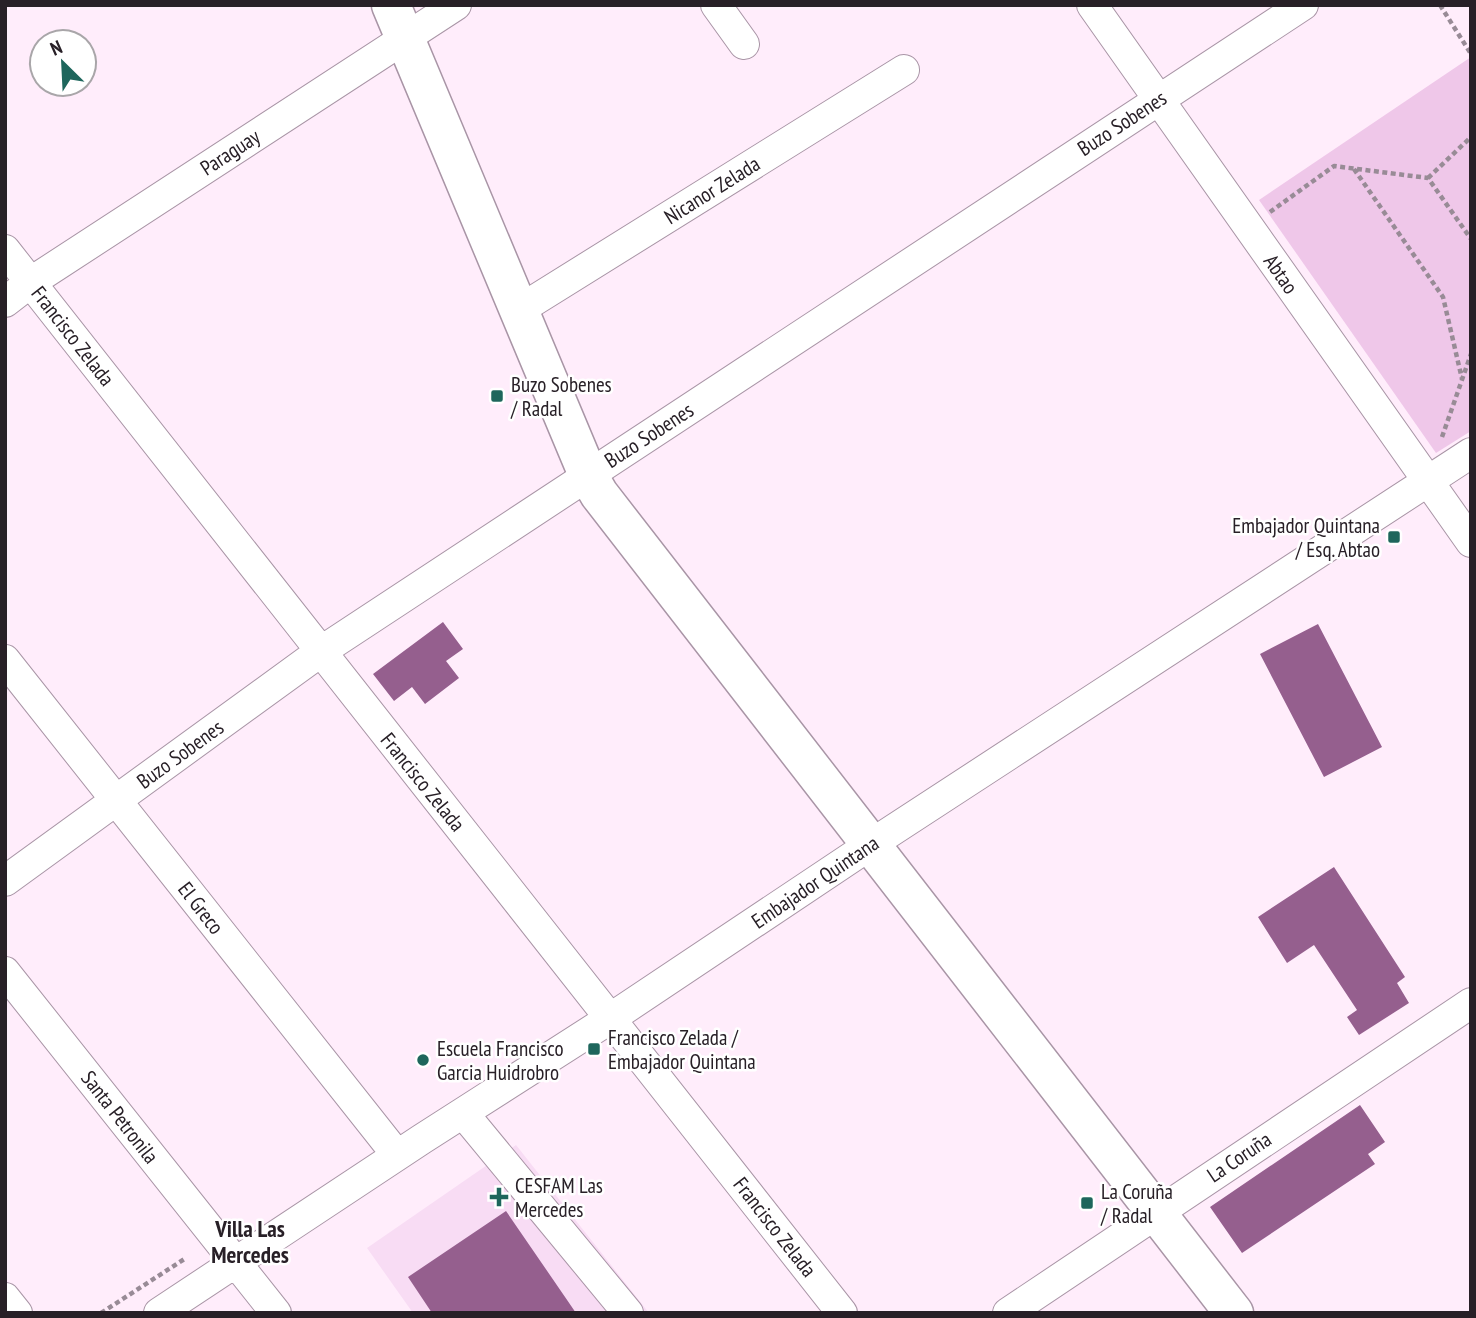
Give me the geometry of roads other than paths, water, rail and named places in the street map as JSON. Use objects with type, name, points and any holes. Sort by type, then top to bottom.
[{"type":"main road","points":[[398,22],[588,475],[614,514],[1234,1313]]},
{"type":"street","name":"Paraguay","points":[[5,302],[398,22],[456,5]]},
{"type":"street","points":[[716,5],[744,44]]},
{"type":"street","name":"Abtao","points":[[1092,5],[1249,227],[1436,475],[1471,542]]},
{"type":"street","name":"Buzo Sobenes","points":[[5,881],[320,652],[1303,5]]},
{"type":"street","name":"Nicanor Zelada","points":[[519,310],[904,70]]},
{"type":"street","name":"Francisco Zelada","points":[[5,250],[842,1313]]},
{"type":"street","name":"Embajador Quintana","points":[[159,1313],[1471,453]]},
{"type":"street","name":"El Greco","points":[[5,660],[397,1156]]},
{"type":"street","name":"Santa Petronila","points":[[5,972],[276,1313]]},
{"type":"street","name":"La Coruña","points":[[1008,1313],[1471,1003]]},
{"type":"street","points":[[463,1113],[628,1313]]},
{"type":"street","points":[[5,1298],[17,1313]]},
{"type":"place","name":"Buzo Sobenes / Radal","points":[[497,396]]},
{"type":"place","name":"Embajador Quintana / Esq. Abtao","points":[[1394,537]]},
{"type":"place","name":"Francisco Zelada / Embajador Quintana","points":[[594,1049]]},
{"type":"place","name":"Escuela Francisco Garcia Huidrobro","points":[[423,1060]]},
{"type":"place","name":"CESFAM Las Mercedes","points":[[499,1197]]},
{"type":"place","name":"La Coruña / Radal","points":[[1087,1203]]},
{"type":"district","name":"Villa Las Mercedes","points":[[250,1241]]}]
